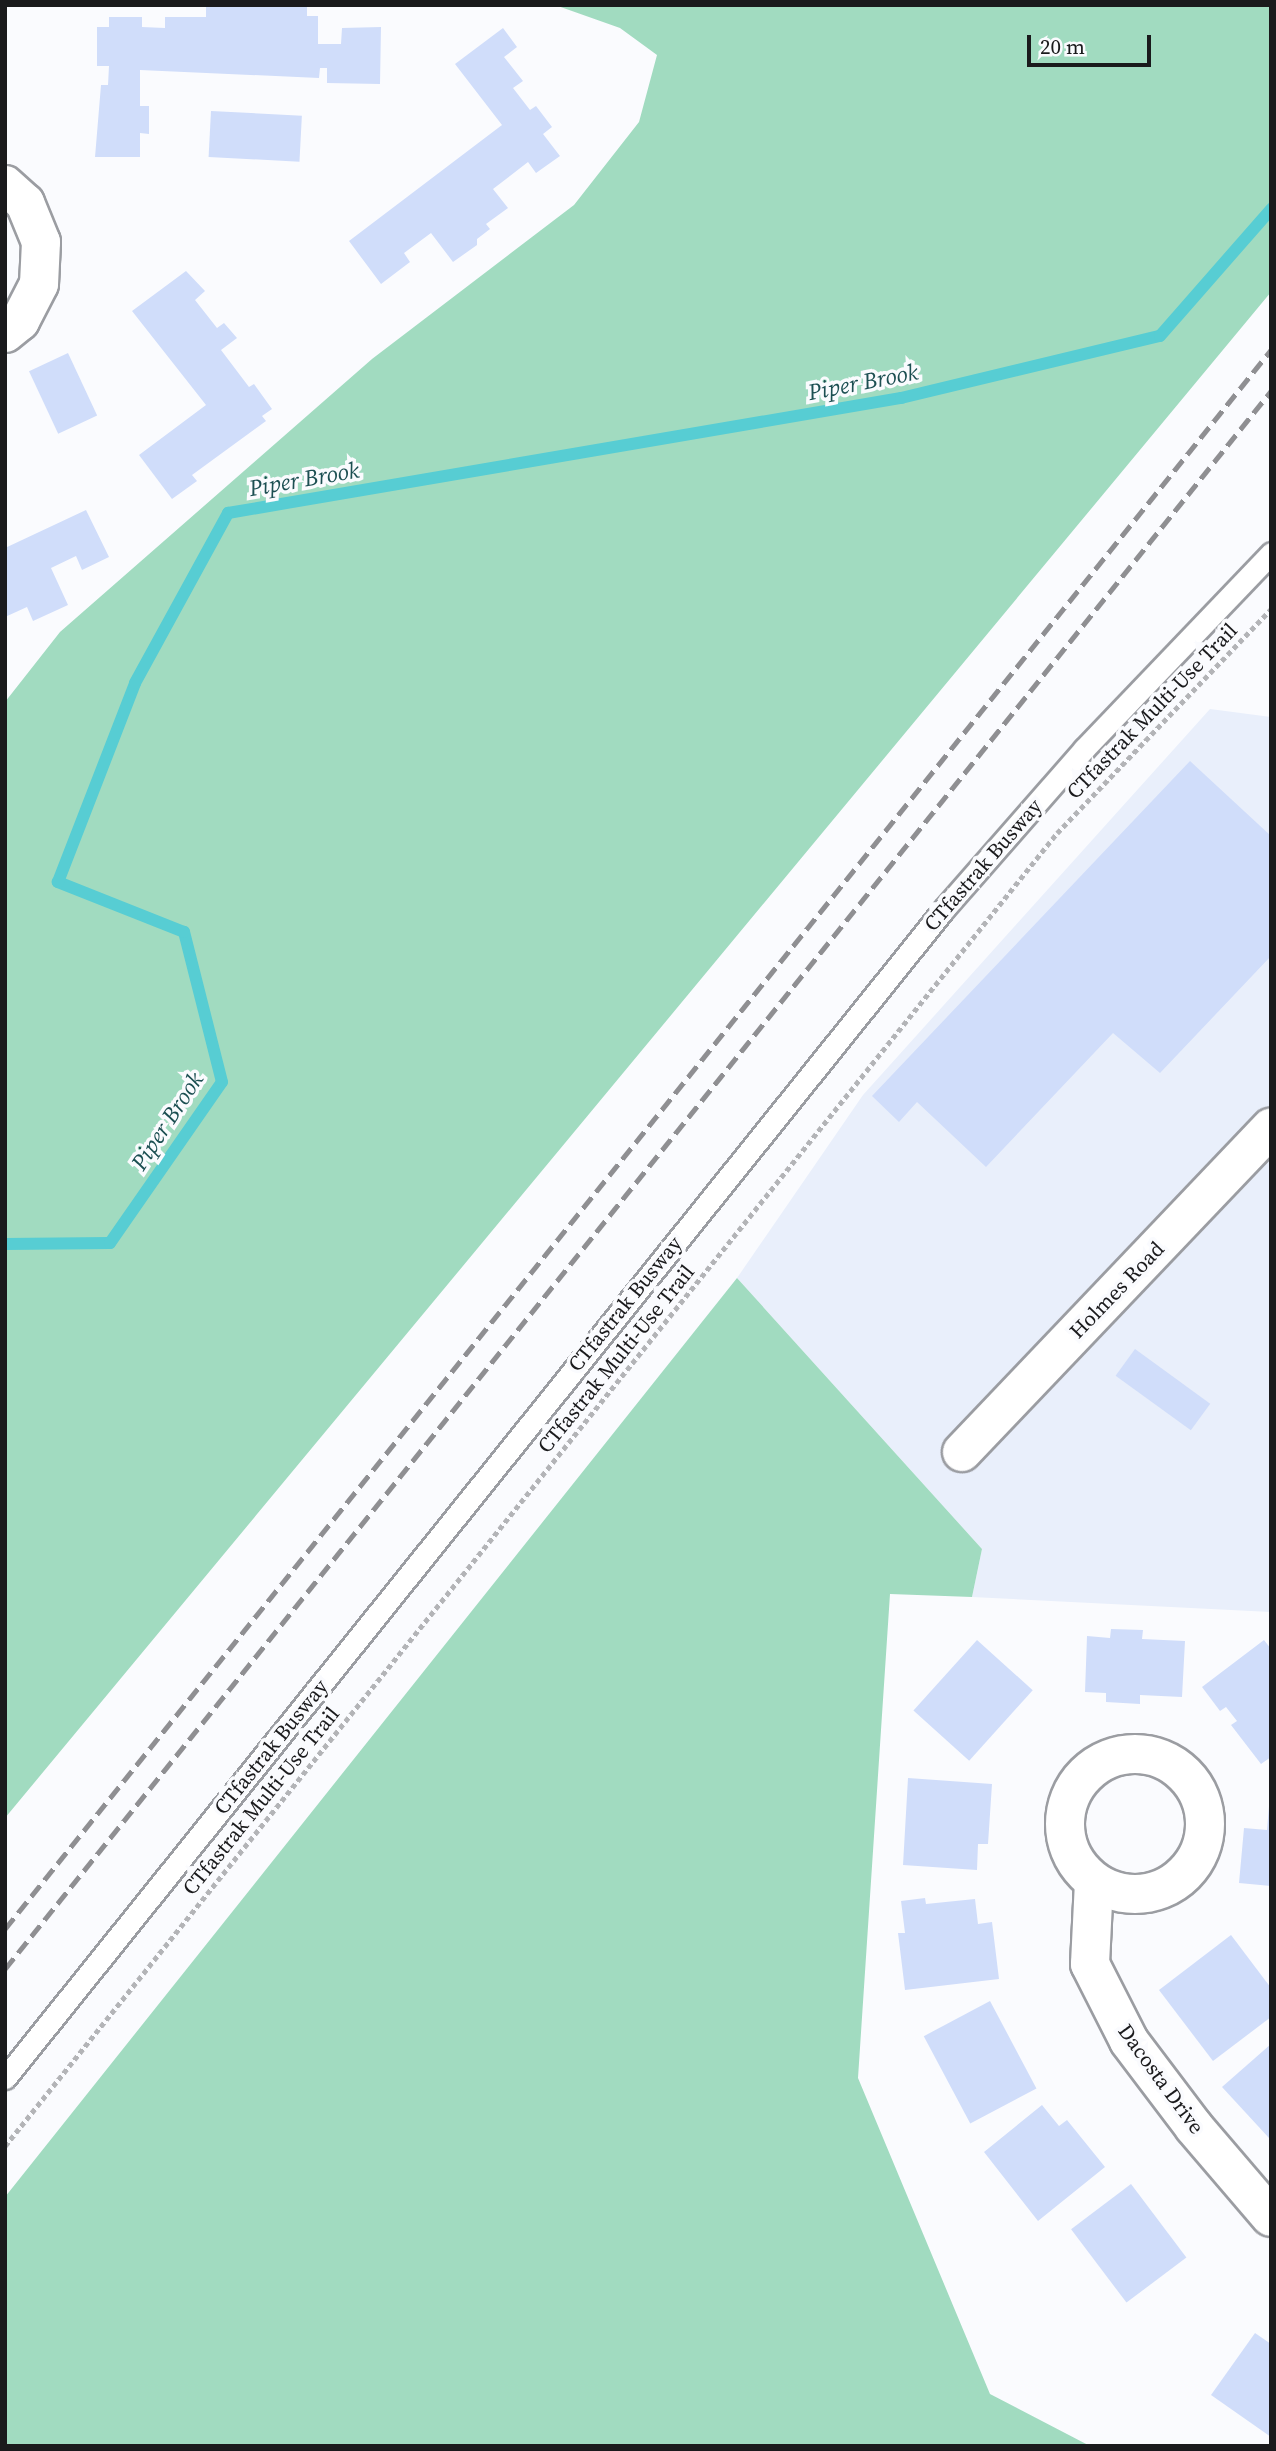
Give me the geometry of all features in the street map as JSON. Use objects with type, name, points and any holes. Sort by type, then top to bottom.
[{"type":"street","points":[[5,185],[25,203],[41,242],[39,284],[20,321],[5,333]]},
{"type":"street","name":"Holmes Road","points":[[962,1452],[1271,1128]]},
{"type":"street","name":"Dacosta Drive","points":[[1094,1882],[1090,1964],[1129,2041],[1194,2127],[1271,2217]]},
{"type":"lane","name":"CTfastrak Busway","points":[[5,2078],[943,910],[1093,739],[1271,553]]},
{"type":"path","name":"CTfastrak Multi-Use Trail","points":[[5,2146],[1057,833],[1271,609]]},
{"type":"shaded area","points":[[1210,709],[1271,717],[1271,1612],[972,1597],[982,1549],[737,1278],[863,1095]]},
{"type":"green space","points":[[555,5],[1271,5],[1271,292],[5,1818],[5,702],[60,632],[372,359],[574,205],[639,122],[657,55],[620,28]]},
{"type":"green space","points":[[737,1278],[982,1549],[972,1597],[890,1594],[858,2078],[990,2394],[1090,2446],[5,2446],[5,2197]]},
{"type":"building","points":[[206,7],[307,7],[307,16],[318,16],[318,44],[341,44],[342,28],[381,27],[380,84],[327,83],[327,68],[320,68],[319,78],[140,70],[140,106],[149,106],[149,134],[140,133],[140,157],[95,157],[101,85],[108,85],[109,66],[97,66],[97,27],[109,27],[109,17],[142,17],[142,27],[165,28],[165,17],[206,17]]},
{"type":"building","points":[[503,28],[517,47],[504,57],[523,81],[513,88],[530,110],[536,106],[552,127],[543,134],[560,156],[536,173],[528,162],[493,189],[508,208],[486,224],[490,229],[477,239],[477,245],[453,262],[431,233],[404,253],[410,262],[381,284],[349,241],[502,125],[455,64]]},
{"type":"building","points":[[211,111],[302,116],[299,162],[209,157]]},
{"type":"building","points":[[186,271],[205,291],[195,300],[217,328],[224,323],[237,338],[221,350],[249,387],[254,384],[272,409],[262,416],[266,421],[192,475],[197,481],[172,499],[139,455],[206,405],[132,311]]},
{"type":"building","points":[[68,353],[97,416],[58,434],[29,371]]},
{"type":"building","points":[[86,510],[109,557],[82,570],[76,556],[51,568],[68,605],[33,621],[27,607],[5,617],[5,548]]},
{"type":"building","points":[[1190,761],[1271,836],[1271,956],[1160,1073],[1113,1033],[986,1167],[917,1102],[899,1122],[872,1096]]},
{"type":"building","points":[[1135,1349],[1210,1404],[1191,1430],[1116,1376]]},
{"type":"building","points":[[1111,1629],[1143,1630],[1142,1639],[1185,1641],[1182,1697],[1140,1695],[1140,1704],[1106,1702],[1106,1693],[1085,1692],[1087,1636],[1110,1638]]},
{"type":"building","points":[[977,1640],[1033,1690],[969,1761],[913,1711]]},
{"type":"building","points":[[1264,1640],[1271,1649],[1271,1757],[1261,1764],[1231,1725],[1237,1721],[1226,1707],[1220,1711],[1202,1687]]},
{"type":"building","points":[[908,1778],[992,1784],[988,1844],[978,1844],[977,1870],[903,1865]]},
{"type":"building","points":[[1269,1806],[1271,1886],[1239,1883],[1244,1828],[1267,1830]]},
{"type":"building","points":[[925,1898],[926,1904],[975,1899],[978,1924],[992,1922],[999,1979],[905,1990],[898,1933],[905,1933],[901,1901]]},
{"type":"building","points":[[1231,1935],[1271,1988],[1271,2017],[1213,2061],[1159,1990]]},
{"type":"building","points":[[990,2001],[1036,2088],[970,2124],[924,2036]]},
{"type":"building","points":[[1271,2044],[1271,2137],[1269,2138],[1222,2087]]},
{"type":"building","points":[[1042,2105],[1059,2126],[1067,2120],[1105,2167],[1038,2221],[984,2152]]},
{"type":"building","points":[[1131,2184],[1186,2257],[1126,2303],[1071,2229]]},
{"type":"building","points":[[1255,2333],[1271,2344],[1271,2437],[1211,2395]]},
{"type":"waterway","name":"Piper Brook","points":[[5,1244],[110,1243],[222,1082],[184,932],[58,882],[135,683],[228,513],[901,398],[1160,336],[1271,209]]},
{"type":"railway","points":[[5,1929],[1271,350]]},
{"type":"railway","points":[[5,1969],[1271,391]]}]
